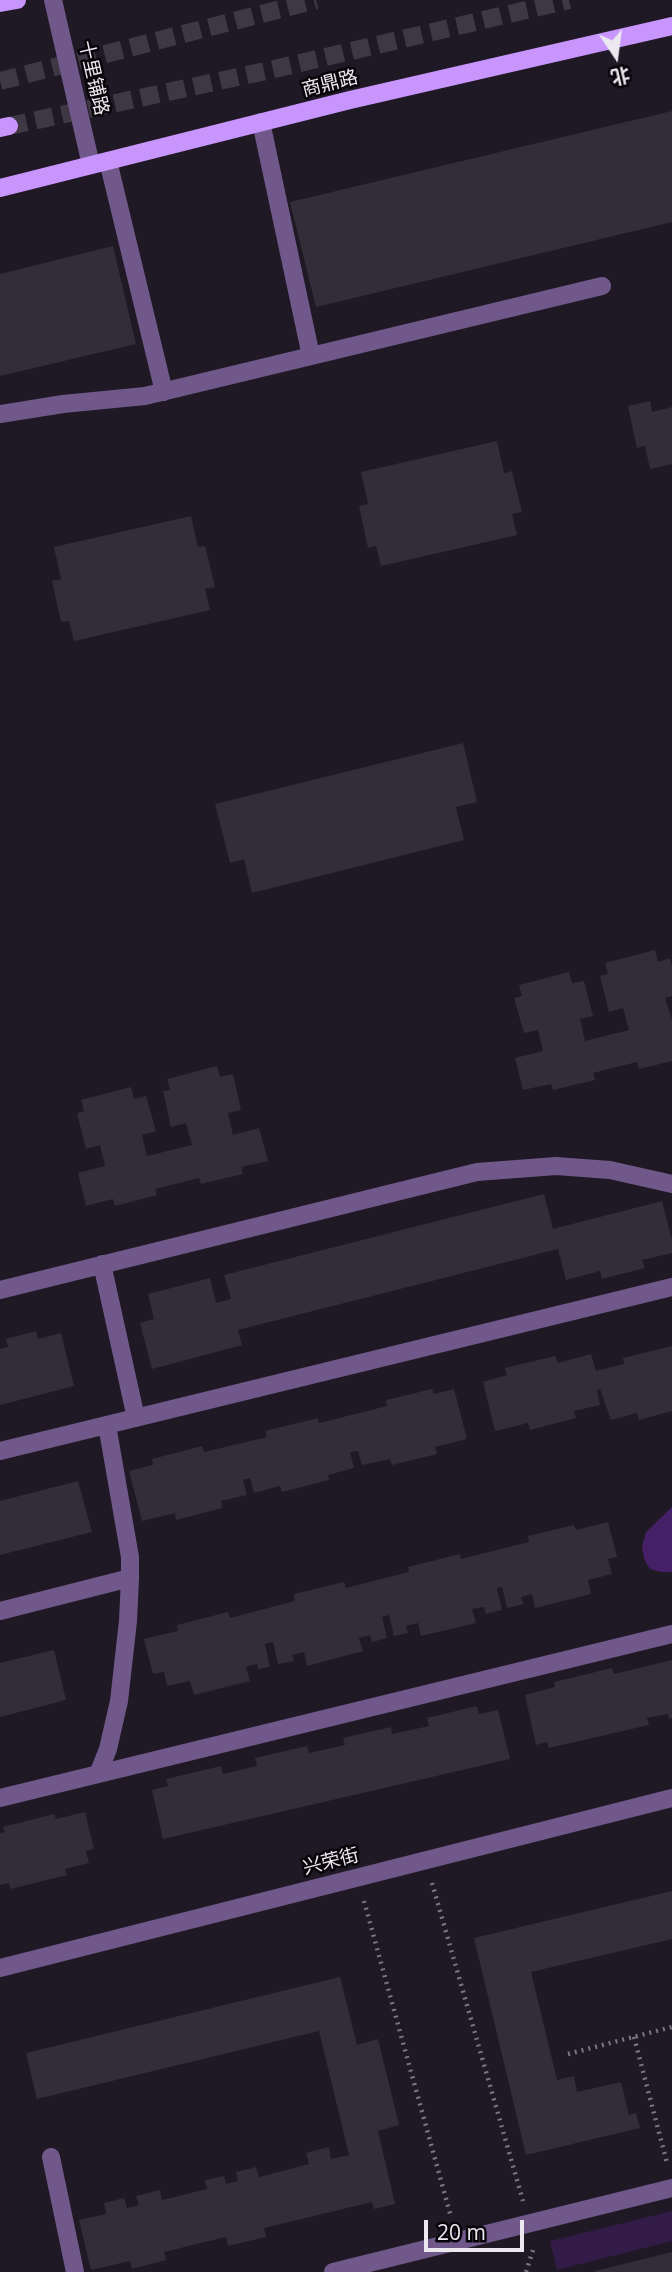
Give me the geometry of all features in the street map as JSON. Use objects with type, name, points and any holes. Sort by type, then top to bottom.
[{"type":"main road","points":[[0,3],[17,0]]},
{"type":"main road","name":"商鼎路","points":[[0,188],[261,122],[672,26]]},
{"type":"street","name":"十里铺路","points":[[53,0],[164,392]]},
{"type":"street","points":[[261,122],[311,356]]},
{"type":"street","points":[[0,414],[63,404],[145,397],[602,286]]},
{"type":"street","points":[[0,1290],[477,1172],[556,1166],[610,1170],[672,1184]]},
{"type":"street","points":[[102,1265],[136,1418]]},
{"type":"street","points":[[0,1451],[672,1287]]},
{"type":"street","points":[[99,1774],[119,1701],[130,1578],[130,1558],[107,1425]]},
{"type":"street","points":[[0,1611],[130,1578]]},
{"type":"street","points":[[0,1798],[672,1634]]},
{"type":"street","name":"兴荣街","points":[[0,1968],[672,1798]]},
{"type":"street","points":[[51,2157],[75,2272]]},
{"type":"street","points":[[332,2272],[672,2188]]},
{"type":"path","points":[[426,1860],[530,2223]]},
{"type":"path","points":[[358,1877],[458,2241]]},
{"type":"path","points":[[568,2054],[672,2027]]},
{"type":"path","points":[[634,2037],[668,2168]]},
{"type":"shaded area","points":[[672,1507],[672,1572],[661,1572],[650,1569],[644,1559],[642,1546],[646,1532]]},
{"type":"shaded area","points":[[672,2211],[672,2241],[557,2270],[550,2241]]},
{"type":"building","points":[[672,111],[672,222],[316,307],[290,202]]},
{"type":"building","points":[[113,246],[136,344],[0,376],[0,274]]},
{"type":"building","points":[[650,401],[652,412],[672,407],[672,464],[650,469],[645,446],[637,448],[628,406]]},
{"type":"building","points":[[497,441],[504,473],[512,471],[522,512],[512,514],[517,535],[381,566],[376,546],[368,548],[359,506],[368,504],[361,472]]},
{"type":"building","points":[[191,516],[198,547],[205,546],[215,587],[205,589],[210,610],[74,641],[69,621],[61,622],[52,581],[61,579],[54,547]]},
{"type":"building","points":[[463,743],[477,802],[456,807],[464,840],[252,893],[244,859],[230,863],[215,804]]},
{"type":"building","points":[[655,950],[658,962],[670,958],[672,966],[672,996],[665,998],[672,1019],[672,1061],[639,1069],[637,1062],[593,1073],[595,1080],[553,1090],[551,1084],[523,1090],[515,1058],[543,1051],[538,1030],[524,1033],[514,998],[522,996],[519,985],[569,972],[572,983],[584,981],[593,1016],[580,1019],[585,1041],[629,1030],[623,1008],[609,1012],[600,976],[608,974],[605,963]]},
{"type":"building","points":[[217,1066],[220,1077],[233,1074],[241,1110],[228,1113],[233,1135],[259,1128],[268,1161],[241,1167],[243,1174],[201,1184],[199,1178],[155,1189],[157,1195],[115,1206],[113,1199],[86,1206],[78,1173],[105,1166],[100,1145],[86,1149],[77,1113],[84,1111],[81,1100],[131,1087],[134,1099],[146,1096],[156,1131],[142,1135],[147,1156],[192,1145],[186,1123],[171,1127],[163,1091],[170,1090],[167,1079]]},
{"type":"building","points":[[544,1194],[553,1229],[662,1201],[672,1240],[672,1253],[642,1260],[645,1268],[602,1279],[600,1271],[566,1280],[558,1249],[238,1330],[242,1345],[152,1369],[140,1323],[154,1319],[148,1294],[210,1278],[216,1303],[231,1299],[224,1275]]},
{"type":"building","points":[[36,1331],[38,1339],[61,1333],[74,1386],[0,1405],[0,1349],[8,1347],[6,1339]]},
{"type":"building","points":[[672,1346],[672,1411],[639,1420],[637,1413],[611,1420],[600,1389],[597,1390],[600,1405],[574,1411],[576,1418],[530,1430],[528,1423],[495,1431],[483,1382],[507,1375],[505,1368],[555,1356],[558,1363],[591,1354],[596,1371],[624,1364],[623,1358]]},
{"type":"building","points":[[432,1389],[434,1394],[454,1389],[467,1439],[435,1447],[437,1454],[392,1465],[390,1459],[362,1465],[358,1451],[350,1452],[354,1468],[328,1475],[329,1480],[282,1492],[280,1486],[254,1493],[250,1478],[243,1480],[247,1495],[221,1501],[222,1508],[176,1520],[175,1513],[142,1521],[129,1471],[153,1465],[152,1459],[202,1446],[204,1452],[267,1437],[265,1431],[318,1418],[319,1423],[387,1406],[386,1400]]},
{"type":"building","points":[[78,1481],[92,1532],[0,1555],[0,1501]]},
{"type":"building","points":[[608,1522],[617,1557],[608,1559],[612,1574],[588,1580],[591,1594],[535,1608],[532,1594],[521,1597],[524,1604],[507,1608],[502,1587],[497,1588],[502,1610],[486,1614],[484,1607],[472,1609],[476,1623],[421,1636],[418,1623],[406,1626],[408,1633],[394,1636],[389,1615],[382,1617],[387,1638],[372,1642],[370,1635],[359,1638],[363,1651],[307,1666],[304,1652],[292,1655],[294,1661],[278,1664],[273,1642],[265,1644],[270,1667],[258,1669],[257,1664],[246,1667],[250,1681],[194,1695],[190,1681],[167,1686],[164,1672],[153,1674],[144,1639],[178,1631],[177,1625],[228,1612],[230,1618],[295,1601],[294,1594],[344,1582],[346,1588],[409,1572],[408,1567],[460,1554],[461,1559],[529,1542],[528,1536],[574,1525],[576,1530]]},
{"type":"building","points":[[54,1650],[66,1700],[0,1717],[0,1663]]},
{"type":"building","points":[[672,1660],[672,1718],[669,1719],[668,1714],[647,1718],[649,1725],[549,1748],[547,1742],[536,1745],[525,1695],[555,1687],[554,1682],[612,1668],[614,1674]]},
{"type":"building","points":[[477,1706],[479,1714],[498,1710],[510,1759],[163,1839],[152,1790],[168,1786],[166,1779],[221,1766],[223,1774],[257,1766],[255,1758],[307,1746],[309,1753],[345,1745],[343,1738],[391,1727],[392,1734],[429,1726],[427,1718]]},
{"type":"building","points":[[85,1812],[94,1849],[86,1851],[89,1863],[65,1869],[67,1875],[10,1889],[9,1883],[0,1885],[0,1833],[5,1832],[3,1827],[54,1814],[56,1819]]},
{"type":"building","points":[[672,1891],[672,1939],[531,1972],[557,2080],[574,2076],[577,2092],[621,2082],[629,2115],[636,2113],[640,2128],[526,2155],[474,1938]]},
{"type":"building","points":[[340,1977],[357,2045],[378,2039],[399,2125],[378,2131],[395,2204],[374,2209],[372,2202],[264,2228],[266,2237],[228,2246],[226,2237],[164,2252],[166,2260],[132,2269],[130,2261],[91,2270],[79,2220],[106,2214],[104,2203],[124,2198],[127,2208],[139,2205],[136,2196],[160,2190],[162,2200],[207,2189],[205,2180],[224,2176],[226,2184],[238,2181],[236,2172],[256,2167],[259,2177],[309,2164],[306,2153],[329,2147],[331,2159],[349,2155],[319,2031],[37,2099],[26,2053]]},
{"type":"building","points":[[672,2252],[672,2272],[595,2272],[595,2271]]},
{"type":"tunnel","points":[[0,81],[316,0]]},
{"type":"tunnel","points":[[9,126],[266,71],[569,0]]}]
